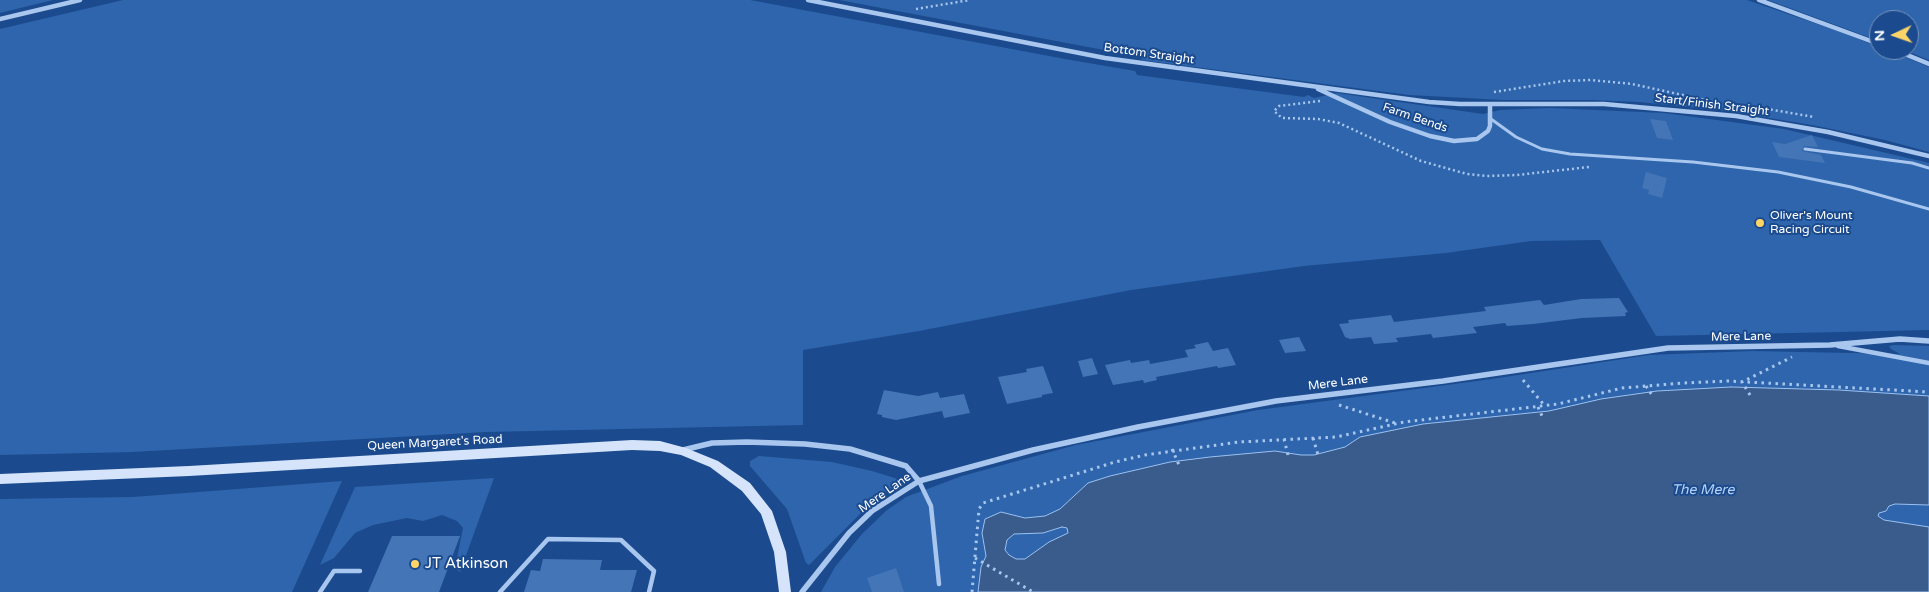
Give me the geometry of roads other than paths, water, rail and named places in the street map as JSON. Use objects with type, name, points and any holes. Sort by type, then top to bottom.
[{"type":"main road","name":"Queen Margaret's Road","points":[[0,479],[199,470],[632,445],[660,446],[682,450],[714,464],[746,488],[766,511],[780,552],[785,592]]},
{"type":"street","points":[[0,19],[80,0]]},
{"type":"street","name":"Bottom Straight","points":[[808,0],[1105,58],[1429,102],[1490,105]]},
{"type":"street","points":[[1759,0],[1869,40]]},
{"type":"street","name":"Farm Bends","points":[[1313,86],[1390,122],[1446,140],[1462,141],[1477,139],[1488,131],[1491,119]]},
{"type":"street","name":"Start/Finish Straight","points":[[1490,105],[1604,104],[1736,116],[1828,132],[1929,156]]},
{"type":"street","points":[[1490,105],[1491,119]]},
{"type":"street","name":"Mere Lane","points":[[802,592],[849,533],[872,511],[919,480],[1033,450],[1138,427],[1276,401],[1668,348],[1830,345],[1900,339],[1929,341]]},
{"type":"street","points":[[682,450],[712,443],[747,442],[804,444],[850,449],[906,466],[919,480]]},
{"type":"lane","points":[[1491,119],[1516,137],[1542,149],[1570,154],[1693,162],[1778,172],[1842,185],[1929,209]]},
{"type":"lane","points":[[1805,149],[1910,163],[1929,168]]},
{"type":"lane","points":[[1830,345],[1929,363]]},
{"type":"lane","points":[[919,480],[931,506],[939,584]]},
{"type":"lane","points":[[500,592],[548,539],[621,540],[654,571],[649,592]]},
{"type":"lane","points":[[320,592],[334,571],[360,571]]},
{"type":"water","name":"The Mere","points":[[1731,387],[1839,390],[1929,396],[1929,505],[1895,504],[1889,506],[1886,511],[1879,513],[1878,516],[1884,520],[1929,527],[1929,592],[978,592],[981,567],[986,556],[982,533],[985,519],[1001,512],[1025,518],[1045,516],[1060,509],[1088,483],[1110,476],[1170,462],[1210,457],[1275,451],[1314,455],[1345,447],[1360,437],[1423,424],[1549,411],[1601,399],[1657,391]],"holes":[[[1062,527],[1067,528],[1068,533],[1049,542],[1025,559],[1016,559],[1005,550],[1007,540],[1014,534],[1043,533]]]},
{"type":"place","name":"Oliver's Mount Racing Circuit","points":[[1760,223]]},
{"type":"place","name":"JT Atkinson","points":[[415,564]]}]
